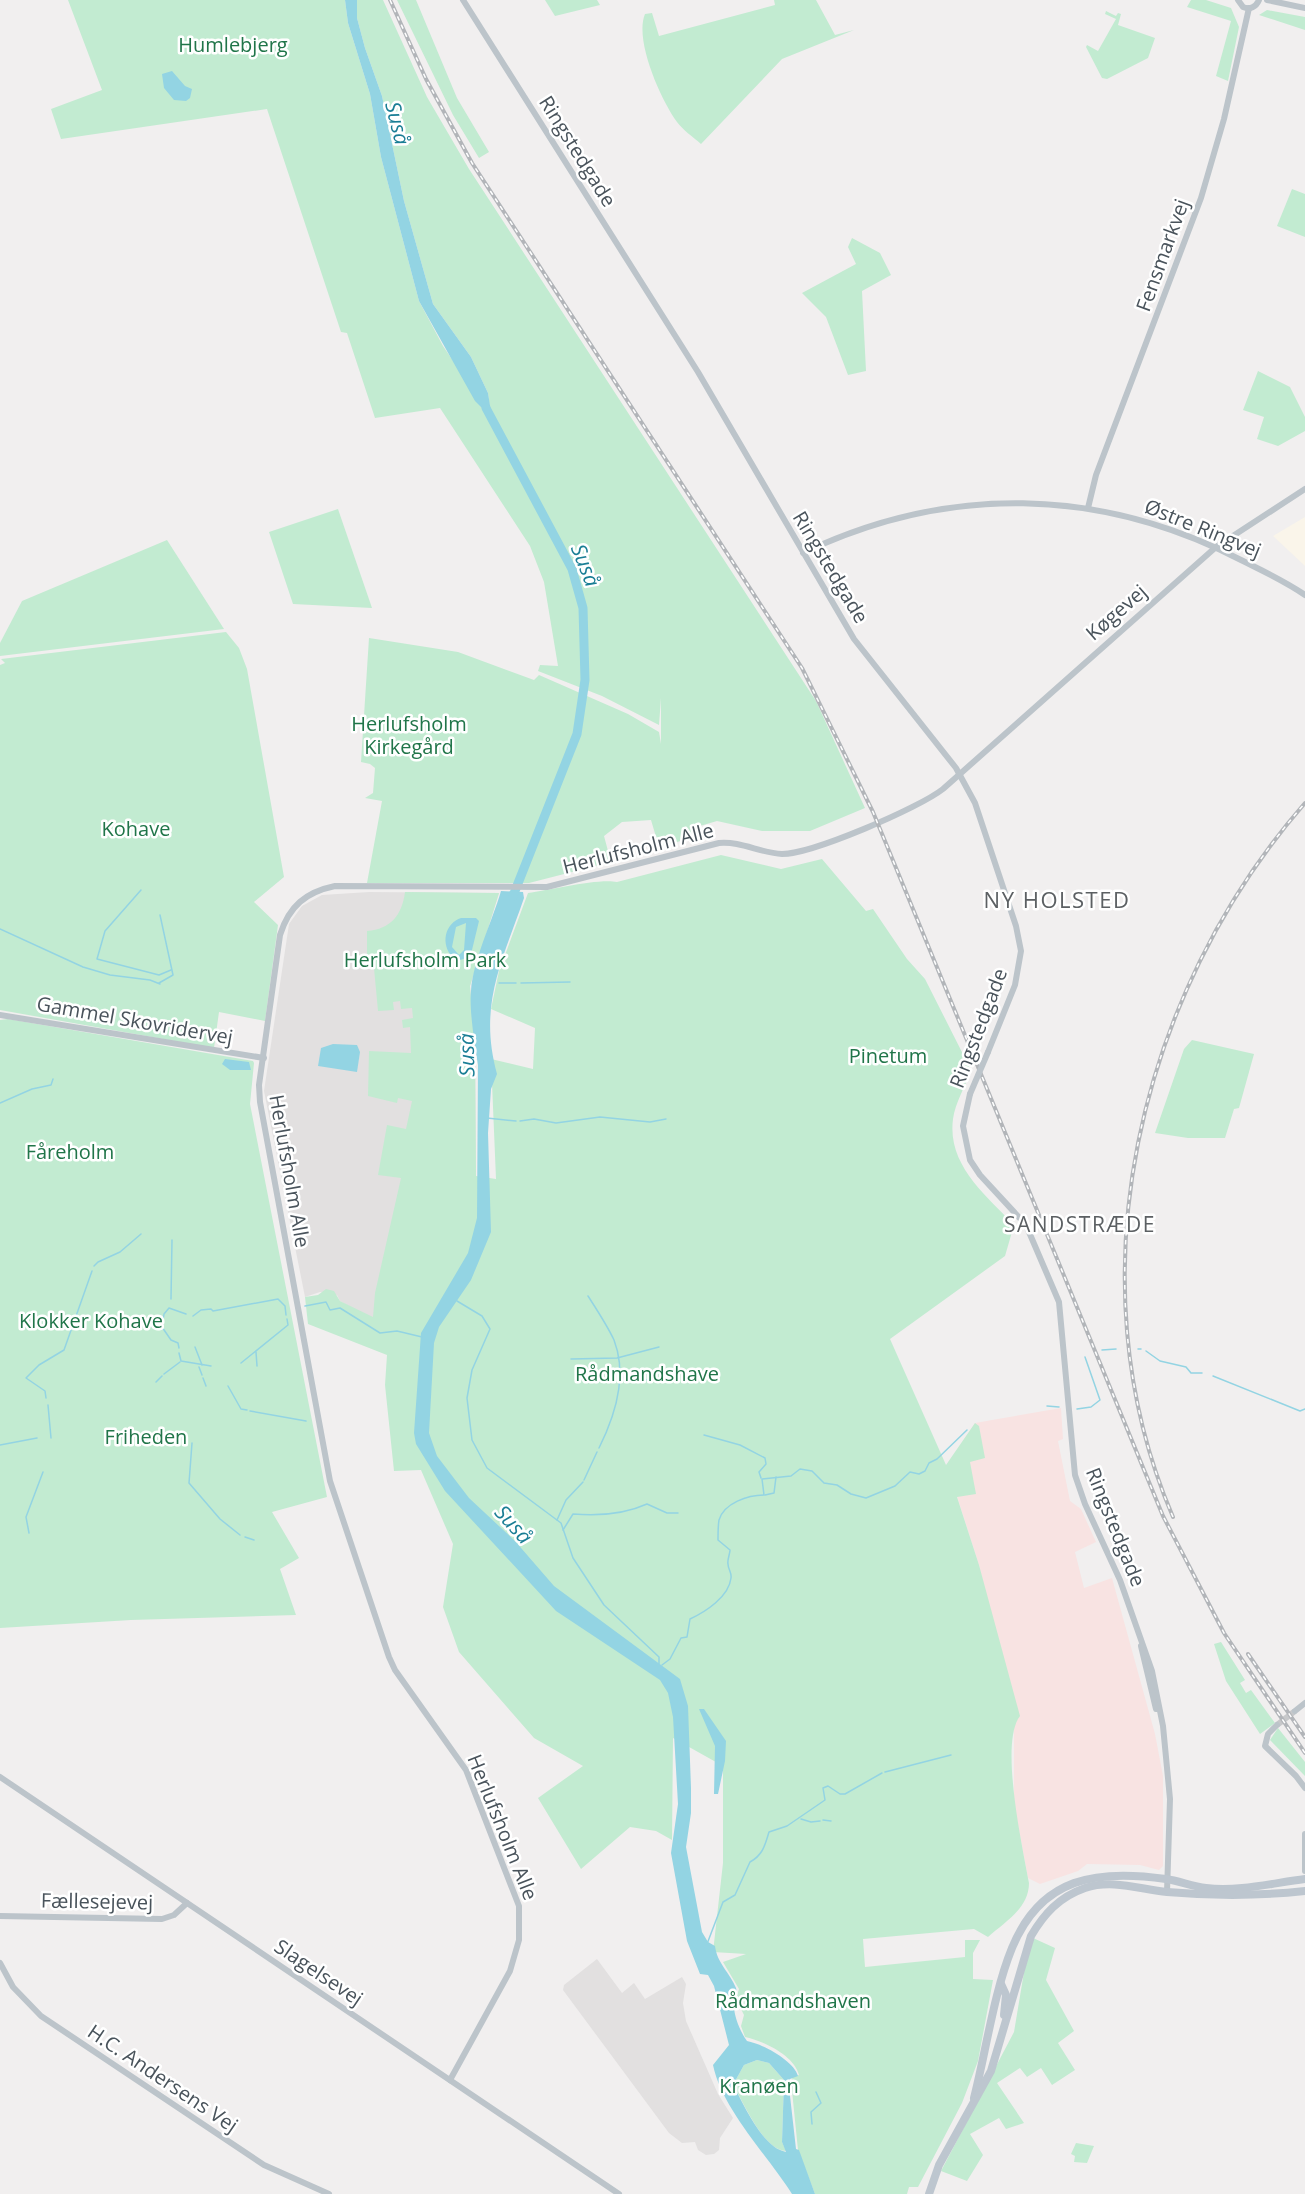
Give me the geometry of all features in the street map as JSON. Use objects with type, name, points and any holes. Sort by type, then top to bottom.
[{"type":"main road","points":[[972,2105],[1001,1984],[1015,1940],[1023,1924],[1045,1899],[1078,1880],[1113,1874],[1167,1879],[1204,1888],[1223,1889],[1305,1880]]},
{"type":"main road","points":[[1242,1894],[1293,1888],[1305,1880]]},
{"type":"main road","points":[[929,2194],[939,2165],[991,2071],[1000,2048],[1031,1936],[1043,1916],[1063,1899],[1085,1888],[1110,1884],[1167,1892],[1242,1894],[1305,1892]]},
{"type":"main road","points":[[1013,1997],[1007,1981],[1015,1940]]},
{"type":"main road","points":[[1000,2048],[1006,1995],[1001,1984]]},
{"type":"street","name":"Ringstedgade","points":[[463,0],[674,332],[854,639],[960,774],[984,823],[1016,926],[1021,951],[1015,985],[970,1094],[963,1126],[970,1160],[980,1175],[1026,1226],[1059,1302],[1075,1475],[1138,1630],[1164,1742],[1170,1799],[1167,1879]]},
{"type":"street","points":[[1238,0],[1243,7],[1249,8],[1256,6],[1259,0]]},
{"type":"street","points":[[1267,0],[1305,8]]},
{"type":"street","name":"Fensmarkvej","points":[[1088,508],[1096,475],[1186,242],[1212,165],[1235,78],[1249,8]]},
{"type":"street","name":"Køgevej","points":[[960,774],[1216,547],[1305,489]]},
{"type":"street","name":"Østre Ringvej","points":[[803,553],[856,529],[934,510],[1016,504],[1088,508],[1150,521],[1216,547],[1290,584],[1305,595]]},
{"type":"street","name":"Herlufsholm Alle","points":[[450,2080],[510,1971],[519,1940],[519,1906],[466,1770],[395,1670],[389,1657],[334,1497],[325,1461],[260,1102],[260,1085],[280,935],[288,914],[303,898],[313,892],[335,886],[531,889],[599,875],[718,843],[736,843],[770,853],[796,853],[920,804],[960,774]]},
{"type":"street","name":"Gammel Skovridervej","points":[[0,1015],[264,1058]]},
{"type":"street","points":[[1295,1711],[1305,1703]]},
{"type":"street","points":[[1277,1725],[1268,1734],[1265,1746],[1305,1788]]},
{"type":"street","name":"Slagelsevej","points":[[0,1777],[619,2194]]},
{"type":"street","points":[[1305,1834],[1305,1871]]},
{"type":"street","points":[[1167,1879],[1167,1892]]},
{"type":"street","name":"Fællesejevej","points":[[0,1916],[162,1919],[174,1915],[188,1903]]},
{"type":"street","name":"H.C. Andersens Vej","points":[[0,1964],[13,1987],[41,2016],[257,2161],[329,2194]]},
{"type":"shaded area","points":[[1305,517],[1305,566],[1273,536]]},
{"type":"shaded area","points":[[369,892],[499,893],[470,986],[475,1044],[476,1176],[384,1325],[340,1301],[337,1295],[320,1292],[305,1297],[264,1091],[289,924],[302,906],[322,895]]},
{"type":"shaded area","points":[[1061,1408],[1063,1439],[1058,1441],[1070,1501],[1081,1509],[1096,1542],[1075,1552],[1084,1588],[1112,1578],[1155,1734],[1163,1776],[1163,1866],[1159,1870],[1140,1865],[1087,1864],[1078,1871],[1040,1884],[1028,1878],[1014,1804],[1014,1724],[979,1565],[947,1465],[975,1423]]},
{"type":"shaded area","points":[[597,1959],[622,1993],[634,1983],[645,1999],[682,1977],[686,1984],[683,2003],[686,2021],[718,2094],[733,2118],[720,2138],[719,2150],[714,2154],[706,2155],[698,2150],[695,2142],[682,2143],[669,2133],[563,1990],[564,1985]]},
{"type":"green space","points":[[68,0],[345,0],[348,23],[370,94],[381,157],[419,301],[443,346],[491,417],[488,393],[471,357],[433,304],[404,201],[382,96],[357,18],[357,0],[383,0],[427,97],[469,169],[816,701],[865,808],[810,831],[762,831],[717,821],[693,828],[695,837],[659,847],[651,820],[622,822],[604,836],[611,862],[529,883],[367,883],[382,801],[365,798],[373,793],[375,768],[361,762],[369,638],[458,652],[534,680],[539,675],[628,714],[659,732],[661,744],[661,698],[659,725],[602,696],[538,671],[540,665],[558,666],[544,582],[530,546],[440,408],[375,418],[347,333],[341,332],[267,109],[61,139],[51,109],[102,90]]},
{"type":"green space","points":[[397,0],[416,0],[457,98],[489,152],[479,158],[453,115]]},
{"type":"green space","points":[[545,0],[597,0],[600,5],[555,16]]},
{"type":"green space","points":[[774,0],[816,0],[835,35],[854,30],[782,59],[701,144],[677,122],[657,85],[643,39],[645,14],[652,13],[659,36],[775,5]]},
{"type":"green space","points":[[1191,0],[1206,0],[1231,8],[1239,27],[1228,81],[1216,76],[1231,21],[1187,7]]},
{"type":"green space","points":[[1267,10],[1305,17],[1305,30],[1259,15]]},
{"type":"green space","points":[[1106,11],[1116,16],[1118,13],[1121,14],[1118,25],[1155,38],[1148,58],[1107,79],[1102,78],[1086,47],[1087,45],[1098,51],[1116,19],[1105,14]]},
{"type":"green space","points":[[1292,189],[1305,194],[1305,237],[1277,226]]},
{"type":"green space","points":[[852,238],[880,253],[891,275],[862,291],[866,371],[848,375],[826,317],[802,293],[856,264],[848,247]]},
{"type":"green space","points":[[1258,371],[1290,387],[1305,417],[1305,431],[1278,446],[1257,439],[1264,417],[1243,410]]},
{"type":"green space","points":[[338,509],[372,608],[293,604],[269,532]]},
{"type":"green space","points":[[167,540],[224,629],[0,656],[0,643],[22,601]]},
{"type":"green space","name":"Kohave","points":[[226,632],[239,648],[247,669],[284,877],[254,902],[278,925],[265,1021],[219,1012],[214,1048],[0,1010],[0,665],[5,663],[1,659]]},
{"type":"green space","name":"Rådmandshave","points":[[721,855],[781,869],[822,859],[866,911],[873,909],[907,959],[925,979],[971,1070],[954,1113],[953,1136],[956,1151],[971,1178],[1014,1225],[1005,1256],[890,1339],[946,1465],[975,1423],[979,1426],[985,1458],[970,1462],[976,1494],[957,1497],[979,1565],[1020,1716],[1014,1730],[1012,1772],[1014,1797],[1029,1883],[1028,1892],[1021,1907],[988,1937],[974,1929],[863,1939],[865,1967],[965,1957],[965,1940],[980,1940],[973,1953],[973,1979],[993,1980],[978,2061],[962,2103],[918,2187],[909,2187],[907,2194],[815,2194],[798,2150],[791,2081],[793,2077],[799,2075],[796,2068],[777,2050],[745,2037],[741,2026],[744,2015],[736,1999],[739,1989],[723,1962],[746,1954],[713,1952],[723,1863],[723,1766],[673,1738],[672,1840],[656,1831],[630,1827],[581,1869],[538,1798],[583,1766],[534,1738],[459,1652],[443,1607],[453,1544],[421,1470],[394,1471],[385,1385],[387,1355],[308,1324],[305,1297],[318,1295],[326,1289],[334,1291],[340,1301],[373,1317],[375,1293],[401,1178],[378,1175],[387,1125],[406,1129],[412,1101],[398,1098],[397,1103],[368,1096],[369,1051],[411,1053],[410,1027],[403,1028],[402,1020],[413,1018],[412,1008],[401,1009],[400,1001],[393,1002],[394,1010],[378,1011],[374,968],[367,967],[367,931],[383,927],[394,919],[401,908],[405,892],[499,893],[470,986],[475,1044],[476,1176],[496,1179],[491,1059],[533,1069],[535,1028],[491,1009],[499,971],[528,893],[587,883],[617,882]]},
{"type":"green space","name":"Friheden","points":[[8,1019],[254,1063],[250,1104],[327,1497],[272,1512],[299,1558],[280,1569],[296,1615],[131,1620],[0,1628],[0,1020]]},
{"type":"green space","points":[[1192,1040],[1254,1054],[1239,1108],[1234,1109],[1225,1138],[1188,1138],[1155,1133],[1184,1049]]},
{"type":"green space","points":[[1221,1642],[1245,1680],[1240,1683],[1246,1693],[1251,1690],[1275,1723],[1260,1734],[1226,1681],[1214,1644]]},
{"type":"green space","points":[[1278,1728],[1305,1762],[1305,1776],[1270,1740]]},
{"type":"green space","points":[[1033,1938],[1055,1948],[1046,1980],[1074,2031],[1058,2043],[1075,2070],[1052,2085],[1041,2068],[1027,2077],[1020,2068],[997,2083],[1024,2123],[1006,2129],[999,2118],[970,2134],[983,2155],[967,2181],[941,2171],[1014,2032],[1026,1960]]},
{"type":"green space","name":"Kranøen","points":[[757,2060],[769,2063],[784,2080],[782,2142],[786,2151],[769,2143],[755,2124],[733,2085],[744,2065]]},
{"type":"green space","points":[[1076,2143],[1094,2146],[1087,2163],[1074,2162],[1075,2156],[1071,2154]]},
{"type":"water","points":[[345,0],[357,0],[357,18],[382,96],[404,201],[433,304],[471,357],[488,393],[492,418],[475,401],[419,301],[381,157],[370,94],[348,23]]},
{"type":"water","points":[[172,71],[185,86],[192,89],[190,98],[186,101],[174,100],[164,88],[162,74]]},
{"type":"water","points":[[501,891],[523,892],[524,898],[501,964],[491,1005],[492,1049],[497,1074],[491,1089],[488,1133],[491,1232],[471,1280],[439,1327],[434,1343],[429,1433],[437,1456],[469,1498],[515,1541],[554,1586],[680,1679],[688,1706],[691,1788],[691,1813],[686,1847],[702,1932],[708,1942],[715,1946],[718,1958],[736,1988],[734,2010],[738,2025],[747,2041],[769,2049],[784,2059],[798,2076],[790,2079],[789,2087],[796,2149],[799,2150],[815,2194],[792,2194],[736,2115],[718,2082],[713,2065],[729,2045],[714,1986],[708,1975],[700,1974],[687,1941],[671,1853],[678,1804],[673,1717],[668,1693],[660,1680],[556,1611],[445,1491],[416,1444],[414,1433],[421,1333],[468,1253],[477,1218],[478,1065],[471,991],[479,954]],"holes":[[[757,2060],[769,2063],[784,2080],[782,2142],[786,2152],[769,2143],[748,2113],[733,2085],[744,2065]]]},
{"type":"water","points":[[476,918],[479,921],[472,950],[467,958],[460,960],[450,954],[446,944],[446,933],[456,920]],"holes":[[[466,923],[464,950],[459,955],[452,947],[456,927]]]},
{"type":"water","points":[[333,1044],[357,1045],[360,1052],[357,1072],[318,1066],[321,1048]]},
{"type":"water","points":[[225,1059],[249,1062],[251,1070],[230,1070],[222,1064]]},
{"type":"water","points":[[699,1709],[704,1709],[726,1741],[725,1761],[718,1794],[714,1794],[715,1746]]},
{"type":"waterway","name":"Suså","points":[[486,408],[572,569],[583,608],[585,680],[577,734],[513,896]]},
{"type":"waterway","points":[[141,890],[105,931],[97,959],[159,975],[171,970]]},
{"type":"waterway","points":[[159,983],[173,975],[160,915]]},
{"type":"waterway","points":[[0,929],[83,967],[110,975],[150,980],[160,984]]},
{"type":"waterway","points":[[521,983],[570,982]]},
{"type":"waterway","points":[[499,983],[516,983]]},
{"type":"waterway","points":[[0,1103],[32,1089],[51,1085],[53,1079]]},
{"type":"waterway","points":[[520,1121],[534,1119],[556,1123],[600,1117],[650,1122],[666,1119]]},
{"type":"waterway","points":[[487,1118],[516,1121]]},
{"type":"waterway","points":[[94,1266],[120,1252],[141,1234]]},
{"type":"waterway","points":[[171,1299],[172,1240]]},
{"type":"waterway","points":[[46,1398],[45,1391],[26,1378],[39,1365],[64,1350],[92,1271]]},
{"type":"waterway","points":[[588,1296],[614,1340],[620,1368],[618,1396],[599,1448]]},
{"type":"waterway","points":[[193,1316],[201,1310],[211,1309],[213,1311],[278,1299],[285,1306],[286,1315]]},
{"type":"waterway","points":[[457,1301],[482,1316],[490,1329],[472,1370],[467,1398],[472,1440],[487,1468],[561,1523],[573,1558],[604,1605],[659,1657],[659,1664]]},
{"type":"waterway","points":[[305,1306],[326,1302],[330,1310],[340,1308],[380,1333],[397,1331],[422,1337]]},
{"type":"waterway","points":[[179,1348],[178,1343],[171,1340],[162,1327],[164,1314],[169,1308],[186,1314]]},
{"type":"waterway","points":[[241,1363],[288,1325],[287,1319]]},
{"type":"waterway","points":[[195,1347],[202,1365]]},
{"type":"waterway","points":[[571,1359],[617,1358],[659,1347]]},
{"type":"waterway","points":[[1102,1350],[1116,1349]]},
{"type":"waterway","points":[[1146,1351],[1160,1361],[1186,1367],[1191,1373],[1202,1373]]},
{"type":"waterway","points":[[256,1352],[257,1366]]},
{"type":"waterway","points":[[179,1353],[181,1361],[211,1366]]},
{"type":"waterway","points":[[1077,1409],[1091,1407],[1100,1400],[1085,1357]]},
{"type":"waterway","points":[[164,1374],[180,1362]]},
{"type":"waterway","points":[[199,1367],[202,1375]]},
{"type":"waterway","points":[[619,1377],[660,1381],[674,1372]]},
{"type":"waterway","points":[[156,1382],[162,1376]]},
{"type":"waterway","points":[[1213,1376],[1300,1411],[1305,1409]]},
{"type":"waterway","points":[[203,1378],[206,1386]]},
{"type":"waterway","points":[[228,1386],[241,1409],[247,1410]]},
{"type":"waterway","points":[[48,1405],[51,1438]]},
{"type":"waterway","points":[[1047,1406],[1059,1407]]},
{"type":"waterway","points":[[250,1411],[306,1421]]},
{"type":"waterway","points":[[662,1665],[670,1659],[681,1638],[687,1637],[690,1619],[709,1608],[726,1591],[731,1578],[728,1562],[730,1550],[718,1540],[719,1520],[726,1509],[737,1501],[764,1495],[762,1479],[791,1476],[800,1469],[812,1471],[824,1483],[837,1485],[851,1494],[866,1498],[895,1486],[910,1472],[919,1474],[925,1471],[929,1463],[937,1459],[967,1430]]},
{"type":"waterway","points":[[704,1435],[740,1445],[765,1458],[766,1464],[759,1472],[761,1478]]},
{"type":"waterway","points":[[0,1445],[37,1438]]},
{"type":"waterway","points":[[192,1443],[189,1483],[220,1519],[240,1535]]},
{"type":"waterway","points":[[584,1480],[597,1452]]},
{"type":"waterway","points":[[29,1533],[26,1517],[43,1472]]},
{"type":"waterway","points":[[765,1495],[774,1493],[776,1477]]},
{"type":"waterway","points":[[557,1520],[566,1500],[583,1482]]},
{"type":"waterway","points":[[563,1530],[573,1514],[611,1514],[647,1504],[667,1513],[678,1513]]},
{"type":"waterway","points":[[245,1537],[254,1540]]},
{"type":"waterway","points":[[885,1772],[951,1755]]},
{"type":"waterway","points":[[707,1944],[723,1902],[735,1895],[750,1862],[763,1849],[769,1832],[787,1826],[825,1800],[823,1788],[828,1786],[840,1794],[845,1794],[882,1773]]},
{"type":"waterway","points":[[801,1819],[811,1822],[820,1821]]},
{"type":"waterway","points":[[823,1820],[831,1821]]},
{"type":"waterway","points":[[812,2124],[811,2112],[821,2103],[816,2092]]},
{"type":"tunnel","points":[[1277,1725],[1295,1711]]},
{"type":"railway","points":[[390,0],[426,79],[472,163],[802,668],[873,812],[1163,1516],[1224,1633],[1305,1753]]},
{"type":"railway","points":[[1173,1517],[1143,1426],[1127,1332],[1126,1237],[1138,1143],[1163,1050],[1200,962],[1247,879],[1305,803]]},
{"type":"railway","points":[[1248,1654],[1305,1737]]},
{"type":"district","name":"NY HOLSTED","points":[[1057,899]]},
{"type":"district","name":"SANDSTRÆDE","points":[[1080,1224]]},
{"type":"park label","name":"Humlebjerg","points":[[233,44]]},
{"type":"park label","name":"Herlufsholm Kirkegård","points":[[409,734]]},
{"type":"park label","name":"Herlufsholm Park","points":[[425,959]]},
{"type":"park label","name":"Pinetum","points":[[888,1055]]},
{"type":"park label","name":"Fåreholm","points":[[70,1151]]},
{"type":"park label","name":"Klokker Kohave","points":[[91,1320]]},
{"type":"park label","name":"Rådmandshaven","points":[[793,2000]]}]
